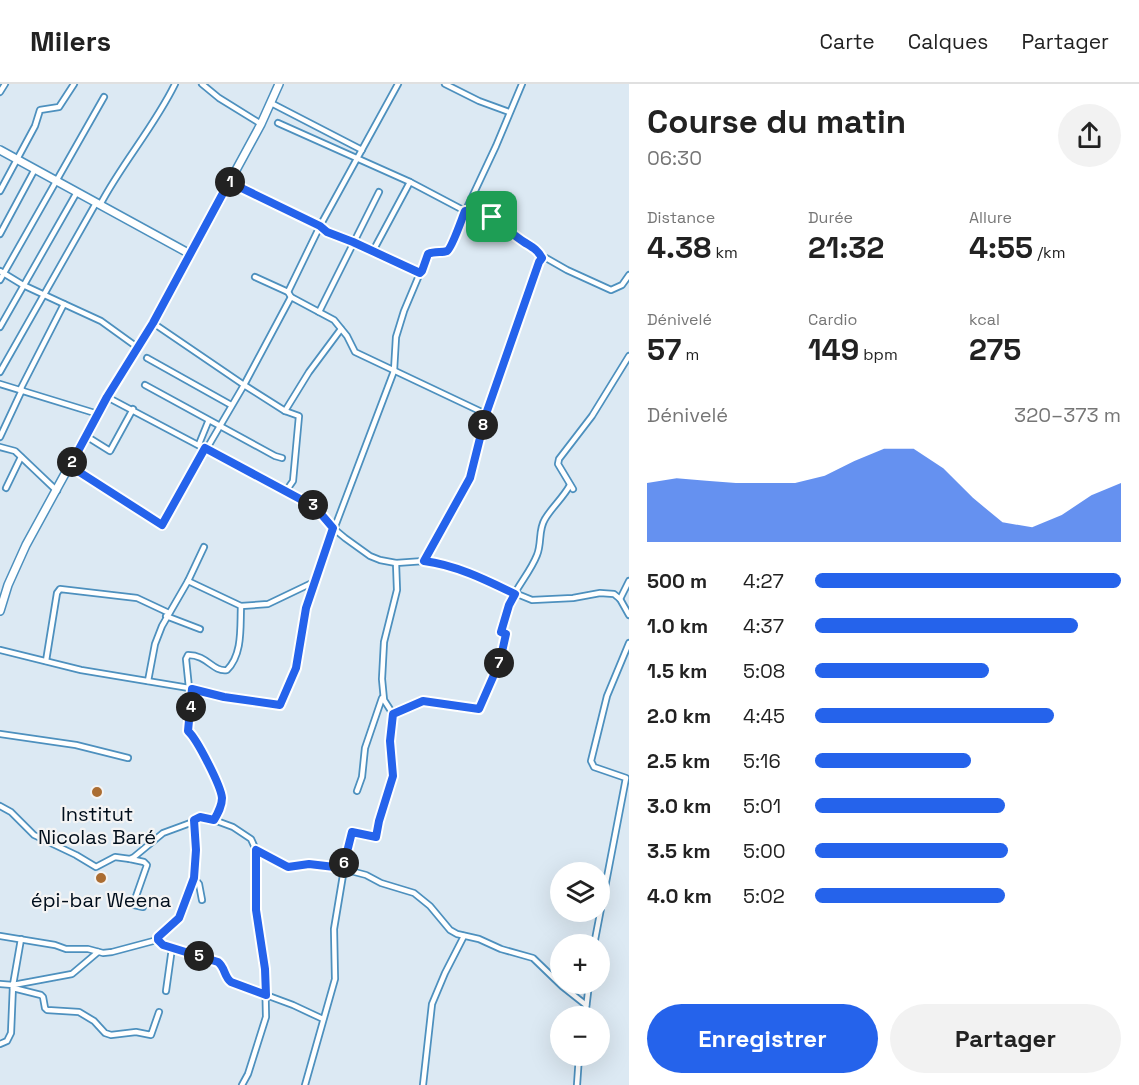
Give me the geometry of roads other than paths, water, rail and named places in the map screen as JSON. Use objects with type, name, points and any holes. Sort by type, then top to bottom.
[{"type":"main road","points":[[0,611],[8,585],[26,545],[107,397],[153,323],[261,124],[279,84]]},
{"type":"main road","points":[[0,150],[190,254]]},
{"type":"street","points":[[0,92],[5,84]]},
{"type":"street","points":[[0,191],[35,126],[40,110],[59,107],[74,84]]},
{"type":"street","points":[[0,372],[113,179],[154,120],[175,84]]},
{"type":"street","points":[[202,84],[219,98],[261,124]]},
{"type":"street","points":[[70,466],[162,525],[205,448],[244,385],[290,295],[320,226],[398,84]]},
{"type":"street","points":[[445,84],[479,101],[509,112]]},
{"type":"street","points":[[0,650],[81,670],[224,697],[280,705],[296,668],[304,618],[314,582],[394,371],[396,337],[420,273],[428,254],[447,251],[452,246],[457,229],[503,132],[522,84]]},
{"type":"street","points":[[0,280],[2,272],[104,97]]},
{"type":"street","points":[[271,103],[362,150]]},
{"type":"street","points":[[278,123],[410,182],[465,211],[471,210],[492,217],[522,241],[533,246],[542,258],[611,290],[622,285],[629,274]]},
{"type":"street","points":[[0,234],[35,170]]},
{"type":"street","points":[[229,182],[320,226],[327,232],[420,273]]},
{"type":"street","points":[[373,251],[410,182]]},
{"type":"street","points":[[0,327],[77,192]]},
{"type":"street","points":[[319,312],[379,192]]},
{"type":"street","points":[[424,561],[470,478],[486,414],[542,258]]},
{"type":"street","points":[[2,272],[23,285],[101,321],[137,347]]},
{"type":"street","points":[[255,277],[334,320],[355,352],[486,414]]},
{"type":"street","points":[[0,436],[64,304]]},
{"type":"street","points":[[153,323],[285,411],[300,416],[293,481],[286,491]]},
{"type":"street","points":[[285,411],[309,372],[341,328]]},
{"type":"street","points":[[393,714],[423,701],[479,709],[500,661],[506,634],[501,632],[509,605],[538,553],[543,521],[572,487],[558,464],[559,459],[592,416],[629,357]]},
{"type":"street","points":[[147,358],[231,405]]},
{"type":"street","points":[[622,369],[629,373]]},
{"type":"street","points":[[0,384],[98,414]]},
{"type":"street","points":[[145,385],[282,458]]},
{"type":"street","points":[[107,397],[315,507],[333,528],[370,556],[396,563],[424,561],[441,563],[515,594],[537,600],[600,593],[614,594],[620,599],[629,615]]},
{"type":"street","points":[[86,436],[110,451],[133,409]]},
{"type":"street","points":[[199,444],[208,422]]},
{"type":"street","points":[[0,447],[15,451],[57,491]]},
{"type":"street","points":[[6,488],[21,457]]},
{"type":"street","points":[[148,681],[155,644],[168,614],[188,581],[204,547]]},
{"type":"street","points":[[357,791],[362,777],[365,748],[383,696],[383,649],[397,590],[396,563]]},
{"type":"street","points":[[188,581],[241,606],[268,604],[314,582]]},
{"type":"street","points":[[620,599],[629,581]]},
{"type":"street","points":[[46,661],[57,593],[60,589],[137,598],[200,629]]},
{"type":"street","points":[[214,820],[221,806],[221,793],[195,737],[188,731],[191,689],[186,659],[188,655],[203,657],[220,670],[227,670],[238,653],[241,606]]},
{"type":"street","points":[[596,934],[626,778],[594,767],[591,761],[607,696],[629,643]]},
{"type":"street","points":[[305,1085],[335,979],[334,929],[343,869],[352,832],[376,837],[393,776],[390,741],[393,714],[383,696]]},
{"type":"street","points":[[0,734],[75,745],[128,758]]},
{"type":"street","points":[[0,806],[11,812],[34,835],[76,855],[92,866],[99,867],[115,857],[144,862],[147,865],[134,902],[134,905],[143,908]]},
{"type":"street","points":[[130,859],[163,833],[193,822],[195,818],[200,817],[233,827],[250,839],[256,850],[256,910],[265,969],[265,1022],[249,1074],[242,1085]]},
{"type":"street","points":[[158,940],[158,937],[179,918],[194,878],[196,850],[193,822]]},
{"type":"street","points":[[256,850],[288,867],[309,864],[343,869],[366,875],[381,884],[414,893],[430,906],[450,930],[533,958],[586,1005]]},
{"type":"street","points":[[194,878],[199,884],[202,900]]},
{"type":"street","points":[[0,936],[66,949],[88,949],[98,952],[112,952],[158,940]]},
{"type":"street","points":[[423,1085],[432,1004],[464,936]]},
{"type":"street","points":[[0,1044],[7,1041],[10,1033],[13,986],[21,939]]},
{"type":"street","points":[[158,940],[161,944],[218,962],[231,982],[323,1019]]},
{"type":"street","points":[[166,991],[172,948]]},
{"type":"street","points":[[13,986],[72,974],[98,952]]},
{"type":"street","points":[[0,984],[41,994],[47,1010],[79,1012],[94,1021],[105,1033],[111,1035],[136,1032],[151,1035],[159,1012]]},
{"type":"street","points":[[586,1005],[588,994]]},
{"type":"street","points":[[577,1085],[578,1066]]},
{"type":"place","name":"Institut Nicolas Baré","points":[[97,792]]},
{"type":"place","name":"épi-bar Weena","points":[[101,878]]}]
